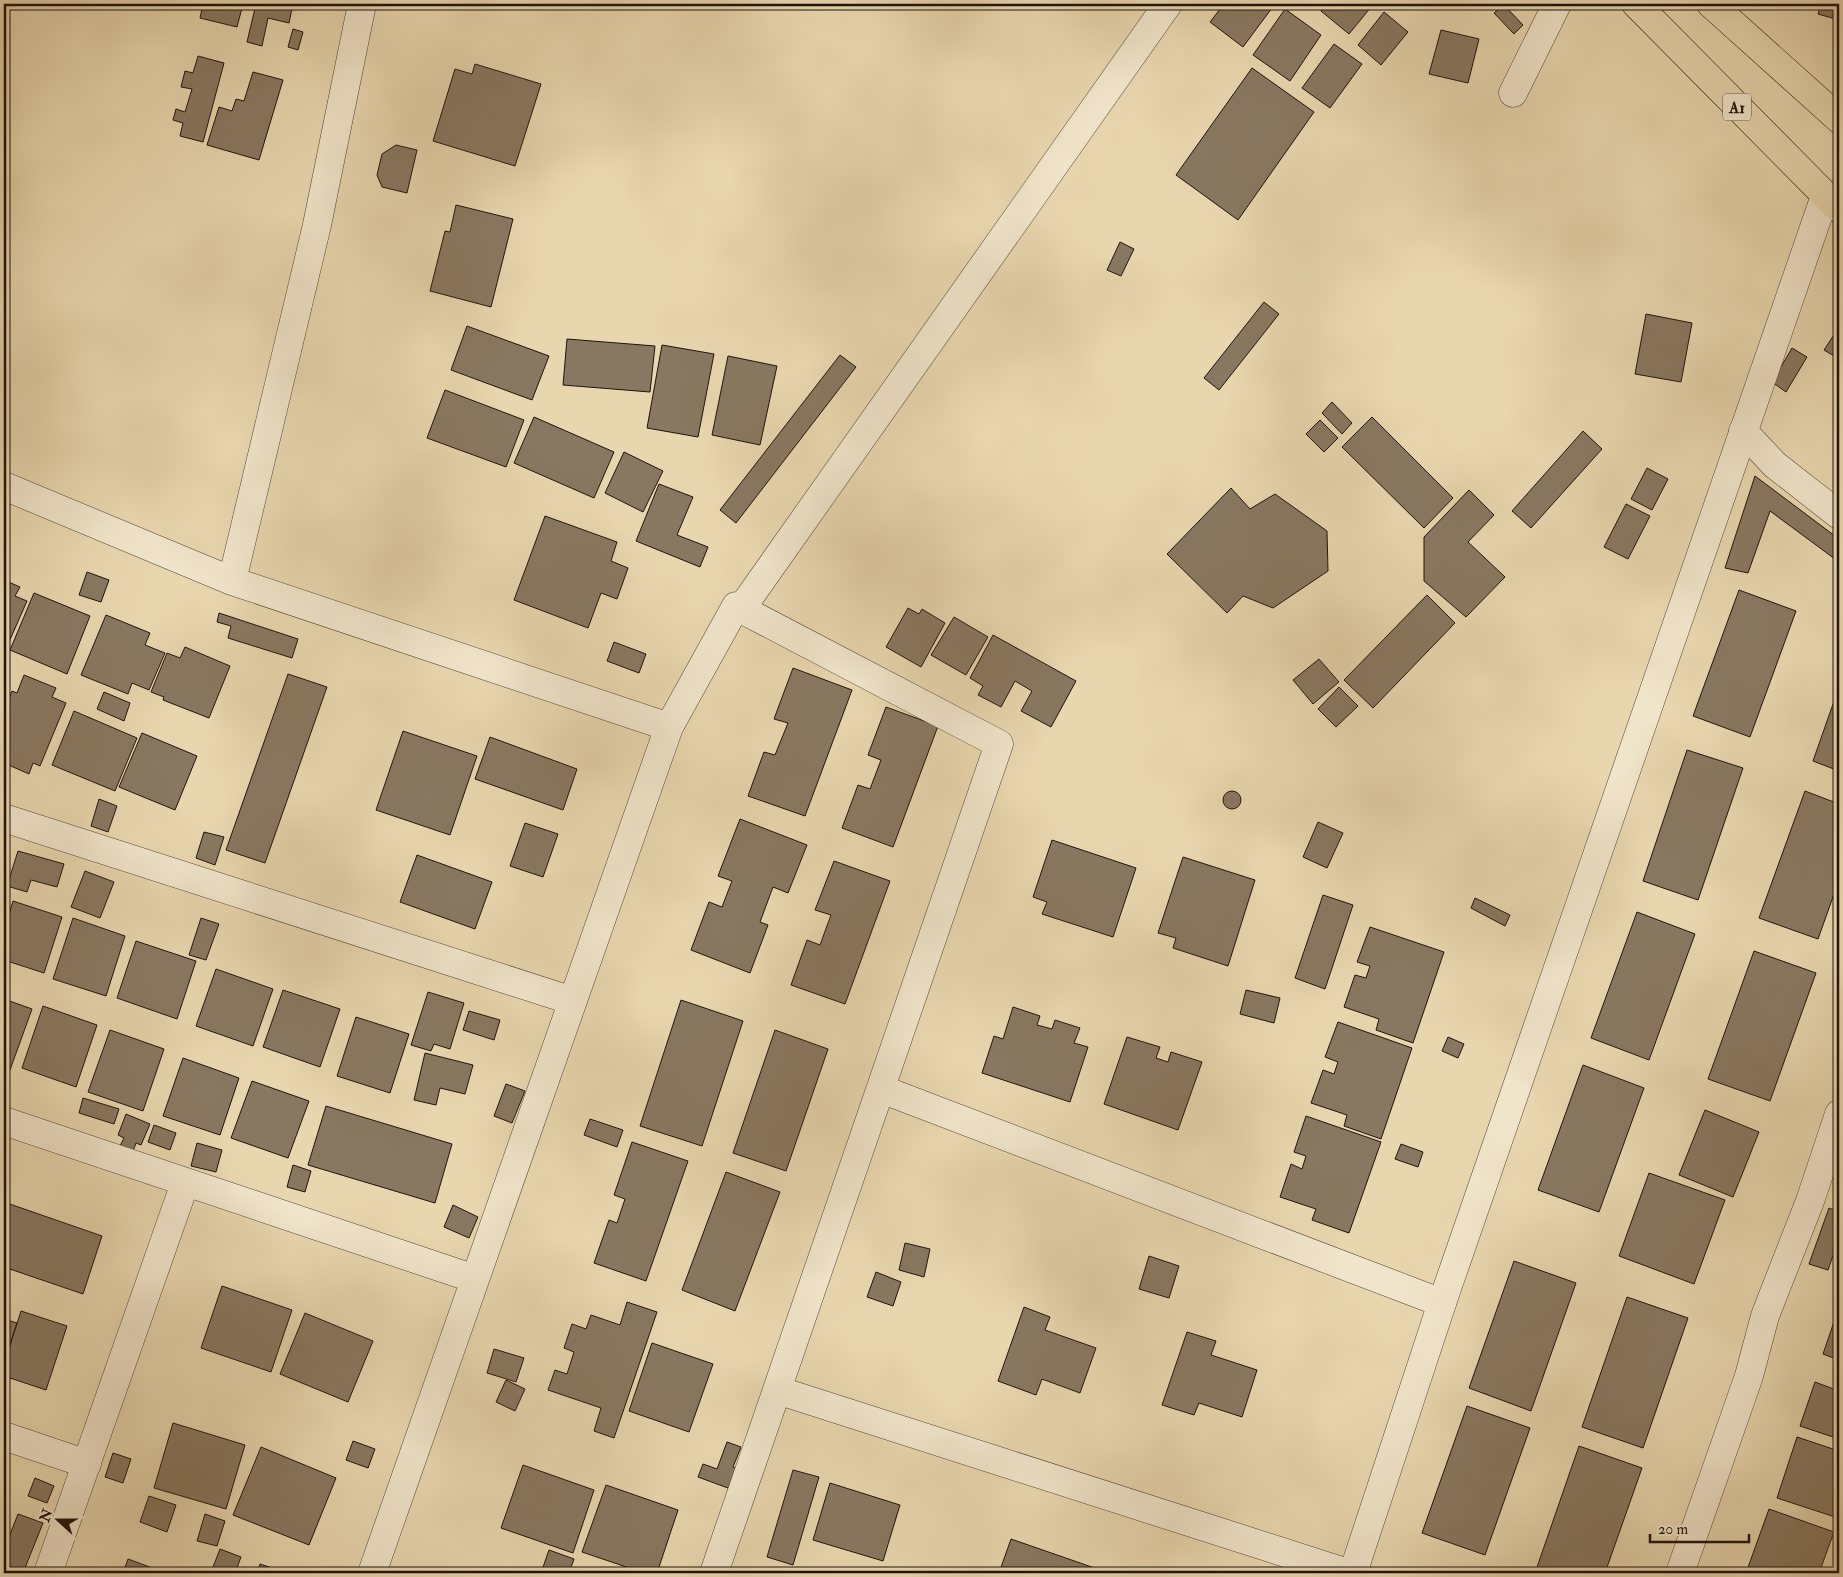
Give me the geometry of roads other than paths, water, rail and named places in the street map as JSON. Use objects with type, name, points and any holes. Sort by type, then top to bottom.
[{"type":"highway","name":"A1","points":[[1636,4],[1832,202]]},
{"type":"highway","points":[[1718,6],[1839,119]]},
{"type":"street","points":[[232,581],[317,225],[362,4]]},
{"type":"street","points":[[741,609],[1168,4]]},
{"type":"street","points":[[1513,93],[1557,4]]},
{"type":"street","points":[[1353,1573],[1442,1304],[1742,430],[1832,202]]},
{"type":"street","points":[[1742,430],[1775,465],[1839,515]]},
{"type":"street","points":[[4,486],[232,581],[669,727]]},
{"type":"street","points":[[372,1573],[669,727],[736,606],[999,744],[714,1573]]},
{"type":"street","points":[[4,818],[573,1000]]},
{"type":"street","points":[[881,1089],[1442,1304]]},
{"type":"street","points":[[1680,1573],[1746,1384],[1765,1316],[1810,1201],[1839,1114]]},
{"type":"street","points":[[4,1121],[185,1184],[475,1279]]},
{"type":"street","points":[[48,1573],[185,1184]]},
{"type":"street","points":[[777,1390],[1348,1573]]},
{"type":"street","points":[[4,1436],[87,1464]]}]
